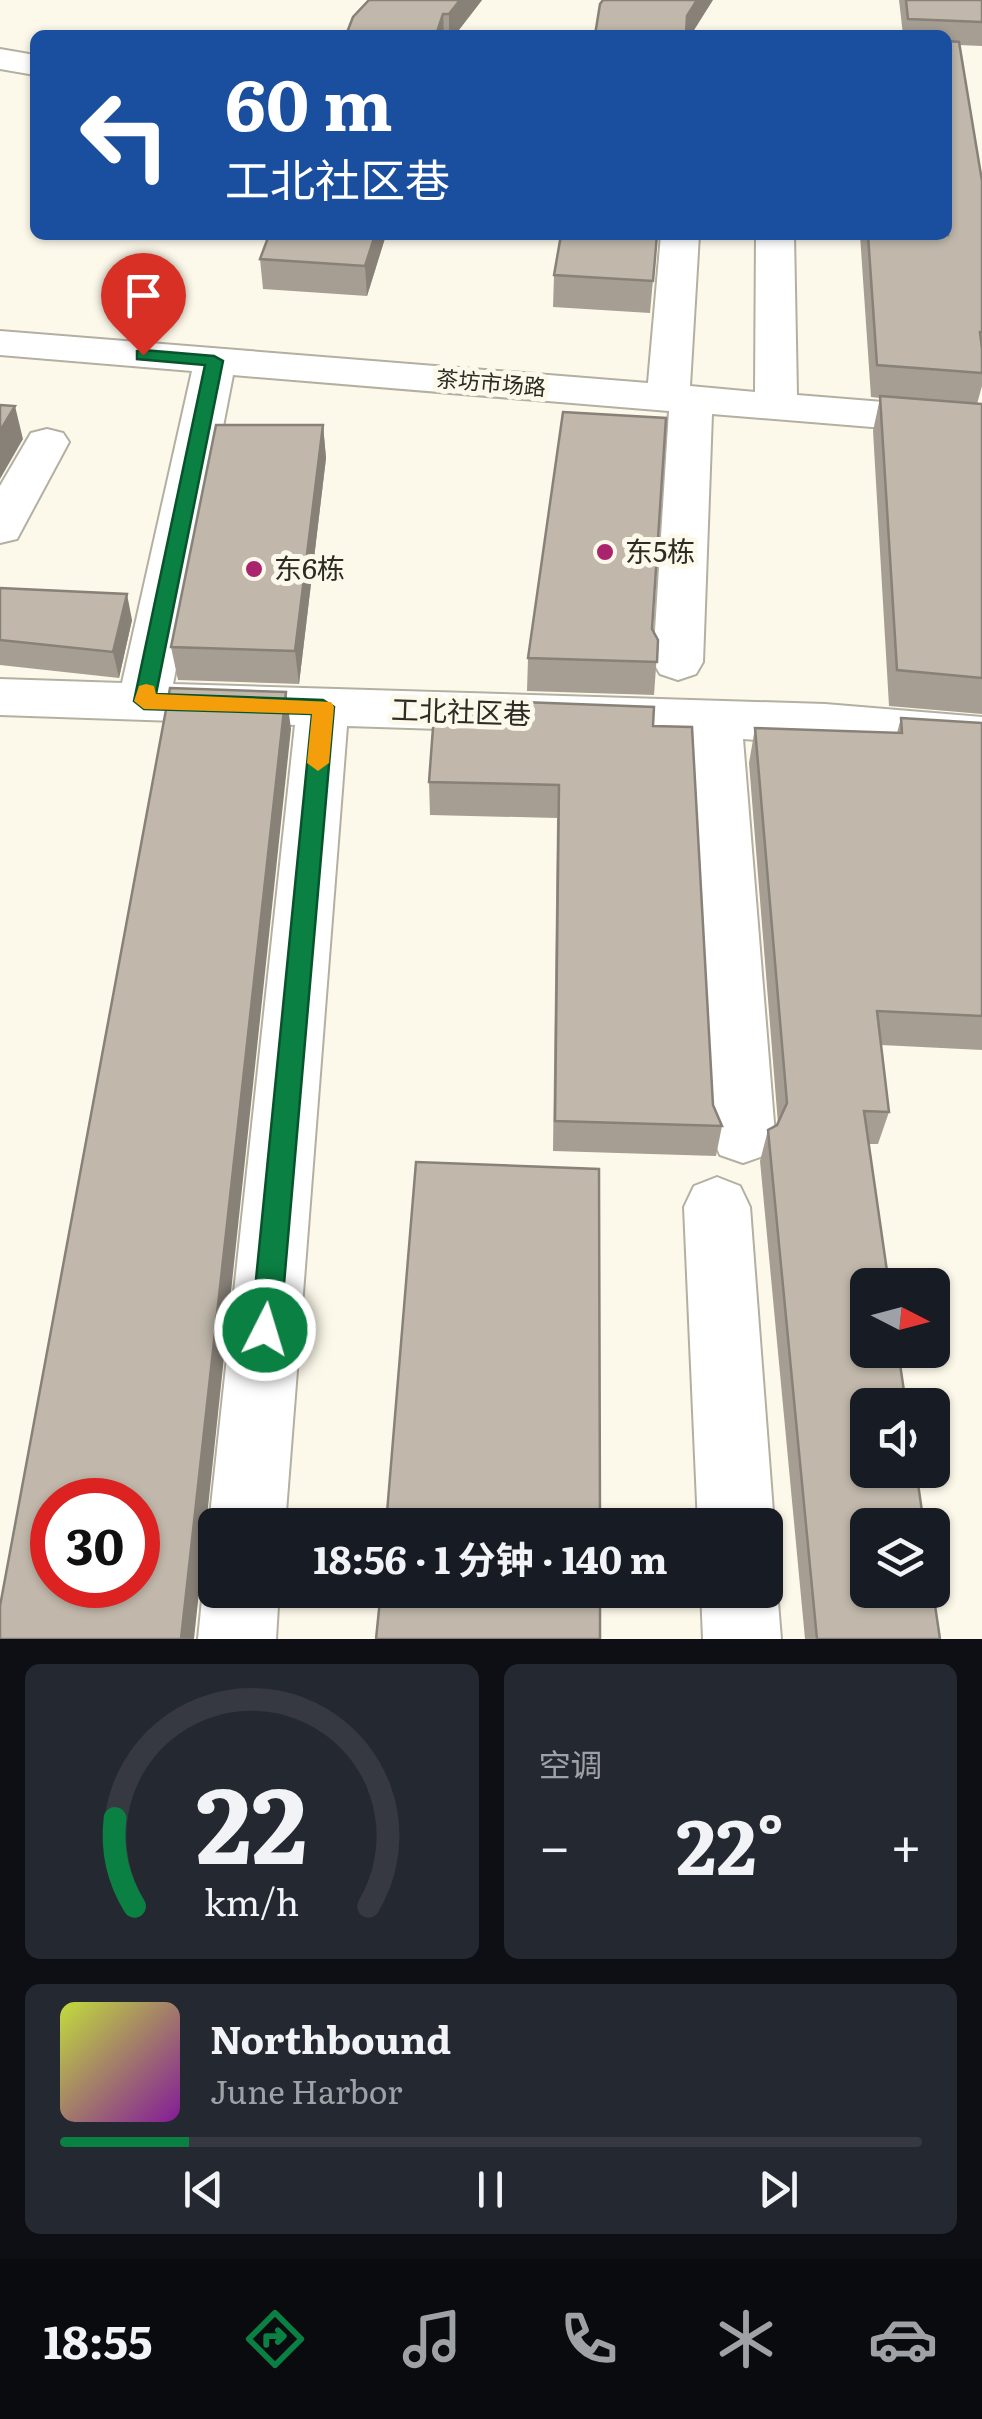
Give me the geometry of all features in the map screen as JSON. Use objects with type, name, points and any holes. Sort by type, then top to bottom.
[{"type":"street","points":[[0,59],[30,64]]},
{"type":"street","points":[[678,662],[680,240]]},
{"type":"street","points":[[775,240],[776,406]]},
{"type":"street","name":"茶坊市场路","points":[[0,343],[982,423]]},
{"type":"street","points":[[144,701],[214,361]]},
{"type":"street","points":[[0,528],[46,442]]},
{"type":"street","name":"工北社区巷","points":[[0,697],[825,723],[982,736]]},
{"type":"street","points":[[249,1508],[323,707]]},
{"type":"street","points":[[715,720],[743,1135]]},
{"type":"street","points":[[717,1206],[735,1508]]},
{"type":"street","points":[[237,1639],[240,1608]]},
{"type":"street","points":[[741,1608],[742,1639]]},
{"type":"building","points":[[369,0],[460,0],[449,14],[443,14],[438,30],[348,30],[353,17]]},
{"type":"building","points":[[603,0],[697,0],[687,16],[686,30],[596,30]]},
{"type":"building","points":[[906,0],[982,0],[982,22],[908,19]]},
{"type":"building","points":[[952,41],[959,42],[982,181],[982,373],[877,365],[868,240],[952,240]]},
{"type":"building","points":[[267,240],[373,240],[365,266],[260,259]]},
{"type":"building","points":[[560,240],[657,240],[653,281],[554,275]]},
{"type":"building","points":[[880,396],[982,404],[982,678],[897,670]]},
{"type":"building","points":[[0,405],[15,406],[0,431]]},
{"type":"building","name":"东5栋","points":[[563,412],[666,418],[652,629],[658,640],[657,662],[528,658]]},
{"type":"building","name":"东6栋","points":[[216,425],[323,425],[295,651],[171,647]]},
{"type":"building","points":[[0,588],[127,594],[113,652],[0,640]]},
{"type":"building","points":[[170,688],[286,692],[181,1639],[0,1639],[0,1606]]},
{"type":"building","points":[[522,702],[654,707],[653,726],[692,727],[713,1105],[722,1126],[555,1121],[559,785],[429,782],[434,714],[520,716]]},
{"type":"building","points":[[901,718],[982,723],[982,1016],[877,1011],[889,1112],[864,1111],[887,1268],[850,1268],[850,1368],[901,1368],[904,1388],[850,1388],[850,1488],[919,1488],[922,1508],[850,1508],[850,1608],[935,1608],[940,1639],[817,1639],[768,1130],[777,1125],[787,1103],[755,728],[902,733]]},
{"type":"building","points":[[416,1162],[599,1169],[600,1508],[387,1508]]},
{"type":"building","points":[[379,1608],[600,1608],[600,1639],[376,1639]]},
{"type":"slow traffic","points":[[146,691],[144,701],[323,707],[318,763]]},
{"type":"place","name":"东5栋","points":[[605,552]]},
{"type":"place","name":"东6栋","points":[[254,569]]},
{"type":"route","points":[[143,355],[214,361],[144,701],[323,707],[265,1330]]}]
